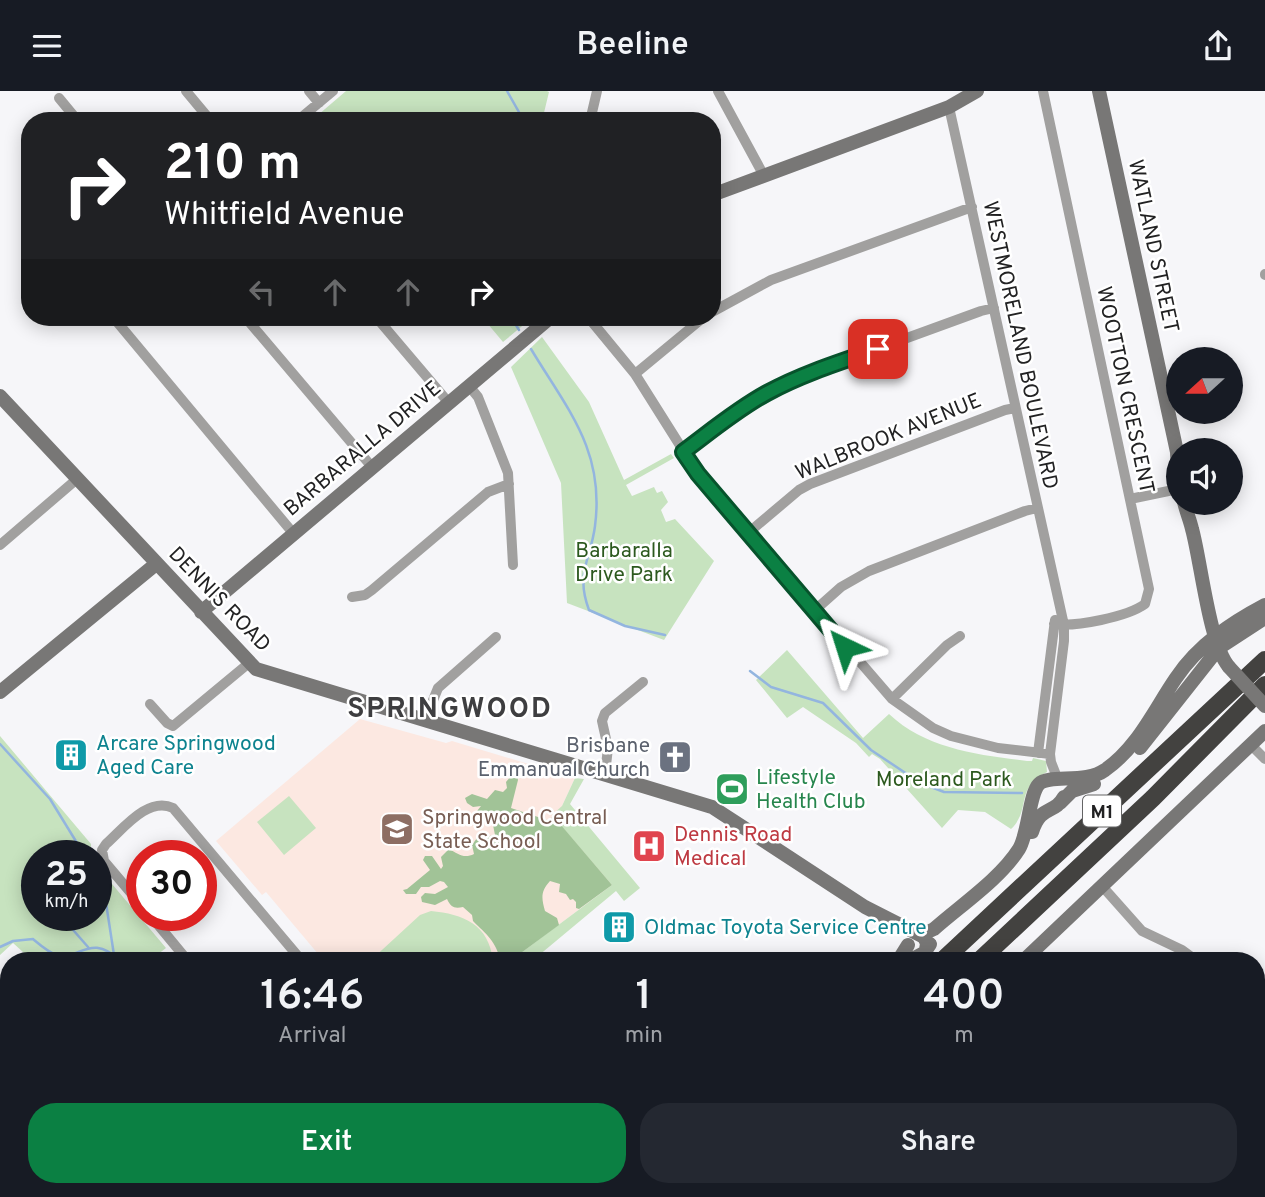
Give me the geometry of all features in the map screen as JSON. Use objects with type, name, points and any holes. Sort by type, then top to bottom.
[{"type":"highway","name":"M1","points":[[952,952],[1265,660]]},
{"type":"highway","name":"M1","points":[[989,952],[1153,798],[1265,685]]},
{"type":"street","points":[[186,91],[204,112]]},
{"type":"street","points":[[309,91],[318,103]]},
{"type":"street","points":[[308,112],[333,91]]},
{"type":"street","points":[[592,112],[597,91]]},
{"type":"street","points":[[718,91],[763,174]]},
{"type":"street","points":[[721,191],[949,107],[977,91]]},
{"type":"street","name":"WOOTTON CRESCENT","points":[[1042,91],[1148,581],[1148,600],[1133,611],[1059,625]]},
{"type":"street","name":"WATLAND STREET","points":[[1099,91],[1174,438]]},
{"type":"street","points":[[59,98],[71,112]]},
{"type":"street","name":"WESTMORELAND BOULEVARD","points":[[949,107],[1064,641],[1050,754],[1058,781]]},
{"type":"street","points":[[721,306],[771,280],[972,207]]},
{"type":"street","points":[[683,452],[745,406],[800,377],[993,308]]},
{"type":"street","points":[[120,326],[293,533]]},
{"type":"street","points":[[253,326],[372,467]]},
{"type":"street","points":[[384,326],[449,403]]},
{"type":"street","name":"BARBARALLA DRIVE","points":[[201,612],[540,326]]},
{"type":"street","points":[[595,326],[635,374],[698,474],[892,699],[933,728],[951,736],[975,743],[1050,754]]},
{"type":"street","points":[[635,374],[693,326]]},
{"type":"street","points":[[469,386],[478,397],[508,473],[513,565]]},
{"type":"street","name":"DENNIS ROAD","points":[[0,395],[249,663],[268,673],[712,807],[889,921],[914,940]]},
{"type":"street","name":"WALBROOK AVENUE","points":[[748,533],[799,490],[810,484],[1015,408]]},
{"type":"street","points":[[0,545],[77,479]]},
{"type":"street","points":[[352,597],[365,595],[372,590],[488,492],[509,484]]},
{"type":"street","points":[[1130,499],[1166,492]]},
{"type":"street","points":[[814,611],[841,587],[869,571],[1037,508]]},
{"type":"street","points":[[1188,515],[1217,642],[1228,667],[1265,706]]},
{"type":"street","points":[[1191,515],[1192,529]]},
{"type":"street","points":[[0,692],[156,564]]},
{"type":"street","points":[[1208,603],[1223,618],[1239,619]]},
{"type":"street","points":[[905,952],[914,940],[934,929],[1009,863],[1024,838],[1036,788],[1045,780],[1091,777],[1108,768],[1138,739],[1177,676],[1239,619],[1265,604]]},
{"type":"street","points":[[922,952],[1014,865],[1027,846],[1040,815],[1060,803],[1072,791],[1101,782],[1160,725],[1199,673],[1217,642],[1264,619]]},
{"type":"street","points":[[1228,667],[1228,655],[1261,626],[1264,619]]},
{"type":"street","name":"WESTMORELAND BOULEVARD","points":[[1038,753],[1059,625]]},
{"type":"street","points":[[892,699],[947,645],[960,636]]},
{"type":"street","points":[[425,720],[438,688],[496,637]]},
{"type":"street","points":[[150,704],[173,726],[249,663]]},
{"type":"street","points":[[1199,673],[1228,667]]},
{"type":"street","points":[[605,774],[608,748],[603,721],[605,713],[643,682]]},
{"type":"street","points":[[1032,952],[1265,731]]},
{"type":"street","points":[[1250,744],[1265,759]]},
{"type":"street","points":[[1058,781],[1064,791],[1060,803]]},
{"type":"street","points":[[126,886],[104,861],[102,851],[106,844],[151,806],[166,804],[173,808],[200,840]]},
{"type":"street","points":[[217,860],[294,952]]},
{"type":"street","points":[[1102,886],[1142,931],[1185,952]]},
{"type":"street","points":[[163,931],[181,952]]},
{"type":"street","points":[[914,940],[927,941],[921,952]]},
{"type":"shaded area","name":"Springwood Central State School","points":[[360,719],[446,743],[452,741],[575,778],[562,806],[612,885],[522,952],[316,952],[266,892],[262,895],[217,840]]},
{"type":"green space","points":[[346,91],[549,92],[544,112],[322,112]]},
{"type":"green space","points":[[490,326],[522,326],[503,342]]},
{"type":"green space","name":"Barbaralla Drive Park","points":[[542,337],[589,402],[624,480],[671,454],[674,458],[626,485],[632,496],[654,487],[657,493],[662,491],[668,502],[661,510],[666,522],[675,519],[714,561],[664,640],[567,603],[561,483],[511,367]]},
{"type":"green space","name":"Moreland Park","points":[[787,650],[863,738],[889,714],[904,726],[936,743],[990,756],[1046,761],[1047,772],[1030,785],[1021,814],[1011,829],[985,812],[958,810],[942,828],[880,759],[872,754],[869,757],[856,743],[803,707],[787,718],[756,680]]},
{"type":"green space","points":[[0,736],[88,840],[21,840],[21,931],[112,931],[112,884],[126,901],[126,931],[152,931],[166,948],[161,952],[23,952],[13,943],[0,952]]},
{"type":"green space","points":[[517,775],[518,780],[511,808],[550,821],[552,817],[555,818],[612,885],[579,909],[573,899],[570,900],[566,894],[559,892],[560,884],[550,881],[542,898],[545,911],[557,918],[559,925],[522,952],[498,952],[494,943],[463,907],[453,907],[447,899],[435,905],[422,902],[421,897],[425,893],[435,894],[448,887],[444,882],[421,887],[416,894],[406,894],[403,890],[430,870],[423,860],[425,856],[432,856],[441,869],[441,857],[449,849],[461,855],[474,854],[472,845],[477,838],[495,835],[492,820],[485,819],[477,811],[481,806],[473,807],[465,798],[472,794],[487,799],[495,790],[503,792],[511,776]]},
{"type":"green space","points":[[575,778],[584,779],[570,804],[640,888],[624,901],[616,891],[543,952],[522,952],[612,885],[552,815],[562,806]]},
{"type":"green space","points":[[289,796],[316,828],[284,855],[257,822]]},
{"type":"green space","points":[[431,911],[464,918],[480,930],[491,952],[380,952],[420,915]]},
{"type":"waterway","points":[[507,91],[519,112]]},
{"type":"waterway","points":[[517,326],[519,330]]},
{"type":"waterway","points":[[531,349],[570,411],[589,452],[597,499],[595,526],[583,586],[589,610],[625,626],[665,635]]},
{"type":"waterway","points":[[750,671],[771,687],[823,703],[871,750],[931,787],[944,792],[1022,793]]},
{"type":"waterway","points":[[0,744],[50,799],[75,840]]},
{"type":"waterway","points":[[74,931],[88,947]]},
{"type":"waterway","points":[[110,931],[114,952]]},
{"type":"waterway","points":[[0,947],[13,941],[33,939],[51,952]]},
{"type":"waterway","points":[[78,952],[93,948],[108,952]]},
{"type":"place","name":"Arcare Springwood Aged Care","points":[[71,755]]},
{"type":"place","name":"Brisbane Emmanual Church","points":[[675,757]]},
{"type":"place","name":"Lifestyle Health Club","points":[[732,789]]},
{"type":"place","name":"Springwood Central State School","points":[[397,829]]},
{"type":"place","name":"Dennis Road Medical","points":[[649,846]]},
{"type":"place","name":"Oldmac Toyota Service Centre","points":[[619,927]]},
{"type":"district","name":"SPRINGWOOD","points":[[450,707]]},
{"type":"route","points":[[845,647],[698,474],[683,452],[724,420],[768,393],[800,377],[878,349]]}]
